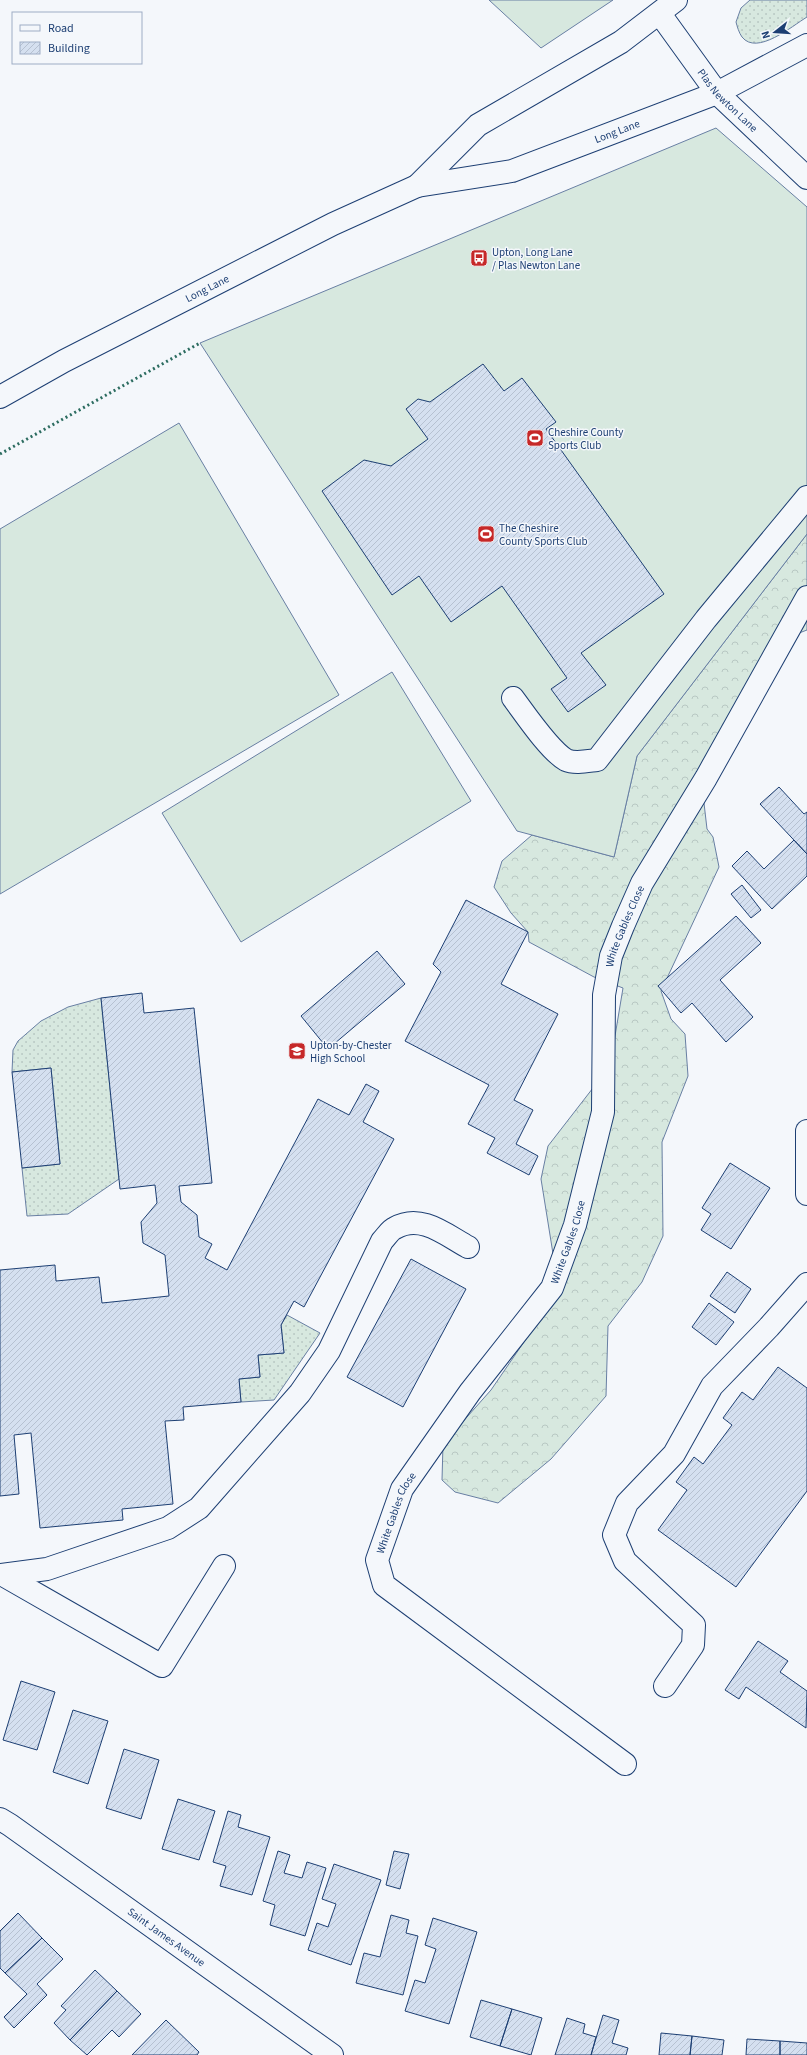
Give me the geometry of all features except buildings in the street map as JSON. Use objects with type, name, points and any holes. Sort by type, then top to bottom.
[{"type":"main road","name":"Plas Newton Lane","points":[[668,7],[717,93],[807,178]]},
{"type":"main road","name":"Long Lane","points":[[417,186],[478,125],[621,42],[668,7]]},
{"type":"main road","name":"Long Lane","points":[[0,397],[64,361],[312,235],[417,186],[512,171],[717,93],[807,45]]},
{"type":"main road","points":[[513,698],[544,739],[567,760],[583,762],[597,760],[706,619],[807,497]]},
{"type":"main road","name":"White Gables Close","points":[[625,1764],[384,1585],[377,1560],[402,1489],[470,1392],[552,1288],[575,1225],[603,1112],[604,995],[611,956],[642,883],[706,778],[807,597]]},
{"type":"main road","points":[[807,1131],[807,1194]]},
{"type":"main road","points":[[1,1575],[47,1569],[168,1528],[199,1508],[300,1392],[329,1351],[382,1241],[394,1228],[417,1221],[425,1223],[468,1247]]},
{"type":"main road","points":[[665,1686],[693,1645],[694,1625],[625,1561],[614,1535],[627,1503],[674,1454],[712,1386],[769,1327],[807,1284]]},
{"type":"main road","points":[[1,1575],[162,1666],[224,1566]]},
{"type":"main road","name":"Saint James Avenue","points":[[0,1819],[10,1824],[332,2055]]},
{"type":"green space","points":[[489,0],[613,0],[541,48]]},
{"type":"green space","points":[[750,0],[807,0],[807,17],[774,38],[756,43],[748,42],[742,37],[736,22],[741,8]]},
{"type":"green space","name":"Cheshire County Sports Club","points":[[716,128],[807,207],[807,534],[637,756],[614,857],[517,831],[200,343]]},
{"type":"green space","points":[[179,423],[339,695],[0,894],[0,529]]},
{"type":"green space","points":[[807,534],[807,630],[778,641],[701,777],[707,829],[713,837],[719,867],[661,991],[671,1019],[685,1034],[688,1076],[662,1142],[663,1236],[642,1282],[608,1326],[606,1396],[551,1459],[498,1503],[455,1492],[442,1480],[443,1444],[491,1390],[559,1291],[541,1179],[548,1146],[610,1066],[623,988],[594,977],[529,942],[528,932],[511,913],[494,887],[502,861],[532,835],[614,857],[637,756]]},
{"type":"green space","points":[[392,672],[471,801],[241,942],[162,813]]},
{"type":"green space","points":[[101,998],[119,1179],[68,1214],[27,1216],[22,1168],[60,1164],[51,1068],[12,1072],[13,1050],[18,1041],[41,1021],[68,1007]]},
{"type":"green space","points":[[287,1315],[320,1333],[274,1400],[241,1402],[239,1379],[260,1377],[258,1355],[284,1353],[281,1325]]},
{"type":"hedge","points":[[0,454],[200,343]]},
{"type":"place","name":"Upton, Long Lane / Plas Newton Lane","points":[[479,258]]},
{"type":"place","name":"Cheshire County Sports Club","points":[[535,438]]},
{"type":"place","name":"The Cheshire County Sports Club","points":[[486,534]]},
{"type":"place","name":"Upton-by-Chester High School","points":[[297,1051]]}]
